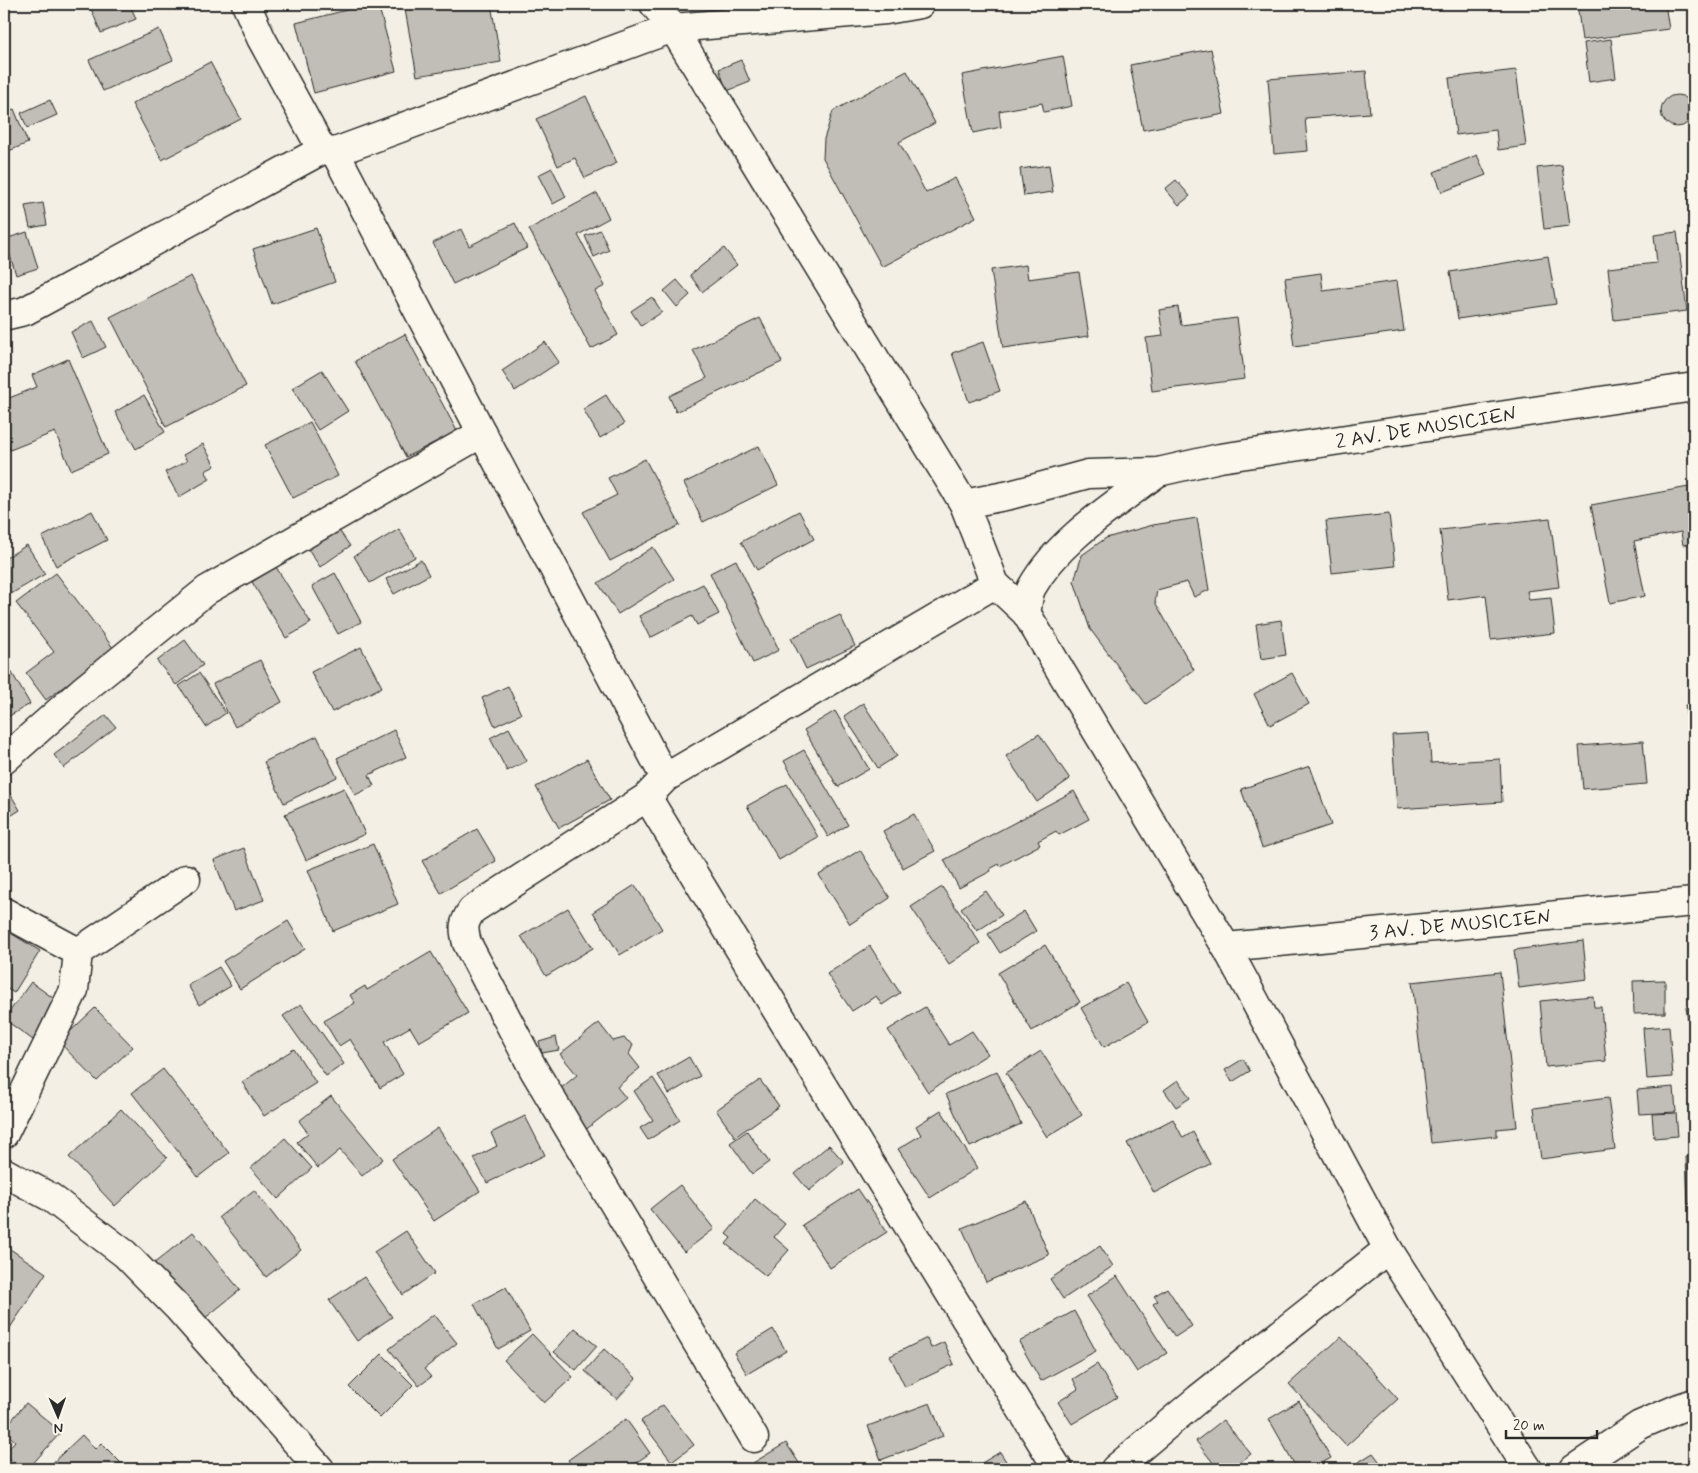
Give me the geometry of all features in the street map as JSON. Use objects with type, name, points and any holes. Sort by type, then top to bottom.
[{"type":"street","points":[[246,4],[261,38],[329,151],[482,434],[656,788],[880,1180],[1058,1469]]},
{"type":"street","points":[[654,4],[673,28],[964,504],[995,584],[1026,613],[1226,946],[1388,1249],[1528,1469]]},
{"type":"street","points":[[4,316],[25,311],[329,151],[673,28],[886,10],[920,4]]},
{"type":"street","name":"2 AV. DE MUSICIEN","points":[[1158,472],[1220,458],[1694,387]]},
{"type":"street","points":[[4,760],[83,690],[207,590],[482,434]]},
{"type":"street","points":[[964,504],[1010,495],[1088,474],[1158,472]]},
{"type":"street","points":[[1026,613],[1031,589],[1051,561],[1073,538],[1158,472]]},
{"type":"street","points":[[754,1438],[534,1070],[467,943],[464,932],[465,920],[472,910],[656,788],[995,584]]},
{"type":"street","points":[[4,1134],[74,990],[78,952],[186,879]]},
{"type":"street","name":"3 AV. DE MUSICIEN","points":[[1226,946],[1694,902]]},
{"type":"street","points":[[4,912],[78,952]]},
{"type":"street","points":[[4,1172],[50,1197],[125,1254],[180,1309],[320,1469]]},
{"type":"street","points":[[1115,1469],[1198,1399],[1388,1249]]},
{"type":"street","points":[[1574,1469],[1640,1425],[1694,1403]]},
{"type":"building","points":[[89,4],[130,4],[136,19],[101,33]]},
{"type":"building","points":[[370,4],[378,4],[396,71],[314,93],[296,23]]},
{"type":"building","points":[[404,4],[491,4],[501,62],[417,76]]},
{"type":"building","points":[[1577,4],[1665,4],[1669,29],[1582,40]]},
{"type":"building","points":[[159,29],[173,60],[103,91],[89,60]]},
{"type":"building","points":[[1611,39],[1616,78],[1589,82],[1584,43]]},
{"type":"building","points":[[1211,49],[1224,114],[1143,130],[1130,65]]},
{"type":"building","points":[[1063,56],[1072,106],[1044,112],[1042,103],[999,111],[1001,127],[973,133],[962,75]]},
{"type":"building","points":[[741,60],[750,82],[727,91],[719,69]]},
{"type":"building","points":[[210,62],[241,119],[162,160],[132,104]]},
{"type":"building","points":[[1516,70],[1526,146],[1498,150],[1496,130],[1456,135],[1449,78]]},
{"type":"building","points":[[907,71],[935,123],[899,142],[926,193],[955,178],[976,217],[882,267],[823,158],[824,139],[833,111]]},
{"type":"building","points":[[1366,71],[1370,113],[1305,118],[1308,151],[1274,154],[1268,79]]},
{"type":"building","points":[[1677,95],[1683,96],[1688,100],[1692,105],[1692,117],[1688,122],[1683,126],[1677,127],[1671,126],[1666,122],[1662,117],[1661,111],[1662,105],[1666,100],[1671,96]]},
{"type":"building","points":[[586,96],[617,163],[585,178],[575,158],[558,166],[536,119]]},
{"type":"building","points":[[50,100],[57,115],[27,128],[21,113]]},
{"type":"building","points":[[14,109],[28,143],[4,153],[4,113]]},
{"type":"building","points":[[1477,155],[1486,175],[1442,192],[1434,172]]},
{"type":"building","points":[[1049,165],[1053,192],[1024,196],[1020,169]]},
{"type":"building","points":[[1562,165],[1570,226],[1544,229],[1537,168]]},
{"type":"building","points":[[552,168],[566,197],[553,204],[538,175]]},
{"type":"building","points":[[1176,180],[1190,196],[1179,205],[1165,189]]},
{"type":"building","points":[[597,193],[609,218],[578,235],[605,286],[595,291],[618,335],[591,349],[529,229]]},
{"type":"building","points":[[43,203],[47,225],[30,228],[25,206]]},
{"type":"building","points":[[515,223],[527,248],[453,284],[433,243],[461,229],[469,246]]},
{"type":"building","points":[[316,228],[335,282],[272,304],[253,249]]},
{"type":"building","points":[[600,230],[609,250],[594,257],[585,236]]},
{"type":"building","points":[[27,232],[38,268],[16,275],[5,239]]},
{"type":"building","points":[[1677,232],[1687,311],[1614,320],[1608,268],[1657,263],[1654,235]]},
{"type":"building","points":[[724,248],[737,265],[702,292],[690,275]]},
{"type":"building","points":[[1548,256],[1556,304],[1458,319],[1450,272]]},
{"type":"building","points":[[1026,265],[1028,279],[1079,272],[1089,336],[1003,348],[991,270]]},
{"type":"building","points":[[1321,273],[1323,291],[1397,281],[1404,331],[1294,346],[1285,278]]},
{"type":"building","points":[[191,276],[246,386],[166,427],[110,317]]},
{"type":"building","points":[[677,280],[690,295],[677,307],[664,291]]},
{"type":"building","points":[[652,297],[662,312],[641,326],[631,311]]},
{"type":"building","points":[[1178,307],[1181,325],[1237,318],[1245,379],[1152,391],[1146,338],[1163,336],[1159,310]]},
{"type":"building","points":[[760,318],[782,362],[676,412],[669,396],[707,378],[693,350]]},
{"type":"building","points":[[93,321],[106,347],[83,358],[71,332]]},
{"type":"building","points":[[405,334],[457,431],[406,457],[355,361]]},
{"type":"building","points":[[545,342],[559,362],[515,391],[502,371]]},
{"type":"building","points":[[983,342],[1000,391],[969,402],[952,353]]},
{"type":"building","points":[[68,359],[108,454],[71,470],[55,432],[10,450],[4,434],[4,400],[37,387],[32,375]]},
{"type":"building","points":[[322,370],[348,411],[318,430],[292,388]]},
{"type":"building","points":[[144,395],[165,432],[136,449],[115,412]]},
{"type":"building","points":[[606,395],[624,424],[600,438],[583,409]]},
{"type":"building","points":[[310,422],[338,476],[293,498],[265,445]]},
{"type":"building","points":[[203,444],[215,466],[205,471],[210,479],[179,497],[165,472],[187,461],[183,455]]},
{"type":"building","points":[[759,446],[778,485],[703,522],[684,483]]},
{"type":"building","points":[[645,459],[680,525],[610,561],[583,512],[617,495],[608,478]]},
{"type":"building","points":[[1694,486],[1694,543],[1683,545],[1681,532],[1634,541],[1645,596],[1610,603],[1591,505]]},
{"type":"building","points":[[92,511],[107,540],[56,566],[42,537]]},
{"type":"building","points":[[799,511],[814,539],[757,570],[741,542]]},
{"type":"building","points":[[1389,514],[1395,566],[1332,573],[1326,521]]},
{"type":"building","points":[[1197,518],[1209,590],[1194,597],[1187,582],[1157,590],[1155,602],[1194,670],[1146,704],[1090,629],[1074,581],[1082,555],[1106,538],[1153,525]]},
{"type":"building","points":[[1550,518],[1559,587],[1527,591],[1529,600],[1551,598],[1555,633],[1491,640],[1486,595],[1448,600],[1440,530]]},
{"type":"building","points":[[336,526],[350,546],[320,567],[307,547]]},
{"type":"building","points":[[399,529],[415,557],[370,583],[354,556]]},
{"type":"building","points":[[27,545],[45,574],[4,598],[4,559]]},
{"type":"building","points":[[653,547],[674,579],[618,614],[598,583]]},
{"type":"building","points":[[421,560],[429,575],[394,594],[386,579]]},
{"type":"building","points":[[736,560],[779,650],[753,663],[710,573]]},
{"type":"building","points":[[276,567],[311,623],[286,638],[252,582]]},
{"type":"building","points":[[56,573],[114,649],[46,700],[26,673],[54,652],[16,603]]},
{"type":"building","points":[[335,573],[361,622],[338,634],[312,586]]},
{"type":"building","points":[[703,584],[719,614],[697,625],[692,616],[650,638],[639,616]]},
{"type":"building","points":[[840,615],[855,646],[806,669],[791,638]]},
{"type":"building","points":[[1281,620],[1286,655],[1261,659],[1256,624]]},
{"type":"building","points":[[185,640],[203,665],[176,685],[157,661]]},
{"type":"building","points":[[361,647],[382,687],[332,712],[311,672]]},
{"type":"building","points":[[4,659],[30,704],[4,719]]},
{"type":"building","points":[[260,660],[282,702],[235,727],[213,684]]},
{"type":"building","points":[[199,673],[226,713],[206,727],[179,686]]},
{"type":"building","points":[[1292,673],[1309,704],[1270,725],[1254,694]]},
{"type":"building","points":[[508,686],[521,714],[495,726],[482,698]]},
{"type":"building","points":[[863,703],[897,756],[878,768],[844,716]]},
{"type":"building","points":[[1694,704],[1694,739],[1690,739],[1685,705]]},
{"type":"building","points":[[835,711],[869,769],[838,787],[804,730]]},
{"type":"building","points":[[106,715],[116,727],[64,768],[54,755]]},
{"type":"building","points":[[509,728],[527,761],[507,771],[490,738]]},
{"type":"building","points":[[394,730],[406,757],[369,775],[374,786],[355,795],[337,758]]},
{"type":"building","points":[[1429,733],[1431,763],[1500,759],[1502,802],[1397,809],[1392,735]]},
{"type":"building","points":[[1039,734],[1070,779],[1037,802],[1006,756]]},
{"type":"building","points":[[317,736],[337,777],[284,803],[264,762]]},
{"type":"building","points":[[1643,741],[1647,784],[1583,789],[1579,746]]},
{"type":"building","points":[[804,750],[848,825],[828,837],[784,761]]},
{"type":"building","points":[[587,759],[610,800],[559,828],[536,787]]},
{"type":"building","points":[[1310,766],[1331,825],[1262,848],[1241,789]]},
{"type":"building","points":[[787,784],[818,837],[779,860],[747,806]]},
{"type":"building","points":[[344,788],[365,834],[306,860],[285,814]]},
{"type":"building","points":[[1074,791],[1089,819],[1059,835],[1056,831],[1038,841],[1040,845],[1000,866],[999,864],[990,869],[991,871],[959,888],[944,860]]},
{"type":"building","points":[[9,792],[20,810],[4,820],[4,795]]},
{"type":"building","points":[[914,814],[935,851],[903,868],[883,831]]},
{"type":"building","points":[[477,829],[496,861],[441,893],[422,861]]},
{"type":"building","points":[[373,844],[398,904],[333,931],[308,870]]},
{"type":"building","points":[[244,848],[264,900],[234,911],[214,860]]},
{"type":"building","points":[[860,850],[890,898],[850,924],[819,875]]},
{"type":"building","points":[[635,885],[662,929],[620,955],[593,912]]},
{"type":"building","points":[[942,887],[980,943],[949,964],[911,907]]},
{"type":"building","points":[[986,891],[1002,915],[977,931],[961,908]]},
{"type":"building","points":[[568,908],[593,948],[546,976],[521,936]]},
{"type":"building","points":[[1024,911],[1036,931],[1000,953],[988,934]]},
{"type":"building","points":[[288,921],[305,949],[240,989],[223,961]]},
{"type":"building","points":[[4,929],[40,951],[14,993],[4,987]]},
{"type":"building","points":[[1583,941],[1587,979],[1519,988],[1514,950]]},
{"type":"building","points":[[1045,945],[1080,1002],[1032,1031],[998,973]]},
{"type":"building","points":[[870,946],[900,993],[882,1005],[876,996],[852,1011],[827,974]]},
{"type":"building","points":[[431,952],[468,1013],[419,1042],[410,1027],[384,1042],[403,1074],[380,1088],[350,1039],[339,1046],[324,1021],[355,1003],[350,995],[365,986],[367,990]]},
{"type":"building","points":[[219,967],[231,986],[199,1005],[188,985]]},
{"type":"building","points":[[1500,972],[1517,1127],[1497,1129],[1497,1136],[1431,1143],[1412,982]]},
{"type":"building","points":[[1665,980],[1665,1013],[1634,1014],[1633,981]]},
{"type":"building","points":[[31,982],[60,1003],[33,1040],[4,1019]]},
{"type":"building","points":[[1126,983],[1148,1022],[1104,1047],[1081,1008]]},
{"type":"building","points":[[1593,996],[1594,1007],[1601,1007],[1606,1061],[1546,1067],[1540,1001]]},
{"type":"building","points":[[301,1004],[344,1064],[326,1076],[283,1016]]},
{"type":"building","points":[[1694,1005],[1694,1057],[1686,1007]]},
{"type":"building","points":[[925,1007],[949,1045],[972,1031],[988,1054],[928,1092],[888,1030]]},
{"type":"building","points":[[95,1008],[133,1047],[97,1081],[59,1042]]},
{"type":"building","points":[[599,1023],[613,1041],[624,1038],[633,1045],[629,1054],[640,1068],[617,1087],[626,1098],[584,1131],[554,1094],[577,1075],[560,1054]]},
{"type":"building","points":[[1669,1026],[1673,1077],[1647,1079],[1643,1028]]},
{"type":"building","points":[[556,1037],[559,1050],[542,1053],[539,1042]]},
{"type":"building","points":[[294,1049],[316,1083],[264,1116],[242,1082]]},
{"type":"building","points":[[1041,1051],[1082,1115],[1047,1137],[1006,1073]]},
{"type":"building","points":[[689,1057],[700,1076],[669,1094],[658,1075]]},
{"type":"building","points":[[1243,1059],[1250,1071],[1232,1082],[1225,1070]]},
{"type":"building","points":[[163,1069],[229,1153],[198,1177],[132,1093]]},
{"type":"building","points":[[997,1071],[1021,1124],[970,1147],[946,1094]]},
{"type":"building","points":[[653,1078],[680,1120],[648,1140],[640,1128],[653,1120],[634,1091]]},
{"type":"building","points":[[760,1080],[779,1106],[735,1137],[716,1110]]},
{"type":"building","points":[[1178,1080],[1190,1098],[1176,1107],[1164,1090]]},
{"type":"building","points":[[1674,1087],[1676,1112],[1639,1114],[1637,1090]]},
{"type":"building","points":[[331,1096],[383,1159],[362,1176],[340,1150],[318,1168],[297,1142],[308,1133],[299,1121]]},
{"type":"building","points":[[1608,1098],[1615,1149],[1541,1159],[1534,1108]]},
{"type":"building","points":[[121,1109],[167,1158],[115,1206],[69,1157]]},
{"type":"building","points":[[941,1110],[977,1168],[930,1198],[898,1149],[921,1135],[916,1126]]},
{"type":"building","points":[[1676,1113],[1678,1136],[1654,1138],[1652,1114]]},
{"type":"building","points":[[525,1116],[545,1155],[487,1183],[474,1158],[497,1146],[491,1133]]},
{"type":"building","points":[[1173,1119],[1183,1138],[1193,1132],[1210,1164],[1154,1193],[1127,1143]]},
{"type":"building","points":[[438,1128],[480,1191],[434,1221],[392,1159]]},
{"type":"building","points":[[747,1131],[769,1162],[752,1174],[730,1143]]},
{"type":"building","points":[[285,1138],[312,1168],[278,1199],[251,1168]]},
{"type":"building","points":[[829,1145],[844,1162],[809,1191],[795,1174]]},
{"type":"building","points":[[1686,1157],[1694,1157],[1694,1204],[1688,1204]]},
{"type":"building","points":[[680,1185],[714,1229],[684,1252],[650,1209]]},
{"type":"building","points":[[858,1189],[887,1232],[830,1268],[802,1225]]},
{"type":"building","points":[[254,1190],[301,1250],[266,1277],[219,1217]]},
{"type":"building","points":[[755,1199],[785,1224],[774,1237],[789,1250],[766,1276],[726,1244],[731,1238],[726,1234]]},
{"type":"building","points":[[1026,1201],[1049,1255],[986,1282],[962,1228]]},
{"type":"building","points":[[406,1231],[435,1273],[403,1295],[374,1252]]},
{"type":"building","points":[[193,1232],[240,1290],[199,1323],[152,1265]]},
{"type":"building","points":[[4,1245],[46,1273],[4,1337]]},
{"type":"building","points":[[1100,1246],[1113,1266],[1063,1299],[1050,1279]]},
{"type":"building","points":[[1117,1276],[1167,1353],[1137,1372],[1087,1296]]},
{"type":"building","points":[[364,1277],[392,1317],[357,1341],[329,1300]]},
{"type":"building","points":[[506,1287],[530,1331],[498,1349],[474,1304]]},
{"type":"building","points":[[1167,1288],[1192,1326],[1175,1337],[1153,1304],[1158,1301],[1154,1296]]},
{"type":"building","points":[[1074,1311],[1096,1351],[1041,1381],[1019,1342]]},
{"type":"building","points":[[434,1314],[457,1343],[424,1369],[431,1377],[419,1386],[389,1349]]},
{"type":"building","points":[[575,1328],[597,1346],[576,1370],[554,1352]]},
{"type":"building","points":[[773,1329],[786,1351],[747,1374],[734,1353]]},
{"type":"building","points":[[532,1334],[573,1377],[544,1403],[504,1360]]},
{"type":"building","points":[[1341,1337],[1398,1399],[1346,1446],[1289,1384]]},
{"type":"building","points":[[927,1338],[931,1348],[944,1342],[954,1364],[905,1387],[890,1356]]},
{"type":"building","points":[[604,1349],[636,1378],[617,1399],[585,1371]]},
{"type":"building","points":[[382,1354],[413,1385],[380,1418],[349,1387]]},
{"type":"building","points":[[1097,1364],[1117,1397],[1072,1424],[1058,1402],[1078,1389],[1073,1379]]},
{"type":"building","points":[[1299,1401],[1331,1458],[1311,1469],[1297,1469],[1269,1419]]},
{"type":"building","points":[[26,1403],[61,1432],[28,1469],[22,1469],[4,1454],[15,1441],[4,1429]]},
{"type":"building","points":[[930,1403],[943,1436],[881,1460],[868,1426]]},
{"type":"building","points":[[663,1405],[694,1445],[672,1462],[641,1421]]},
{"type":"building","points":[[626,1419],[650,1453],[627,1469],[574,1469],[568,1460]]},
{"type":"building","points":[[1223,1420],[1251,1454],[1231,1469],[1218,1469],[1196,1441]]},
{"type":"building","points":[[82,1435],[95,1449],[101,1443],[127,1469],[46,1469]]},
{"type":"building","points":[[786,1443],[803,1469],[756,1469],[753,1463]]},
{"type":"building","points":[[1000,1452],[1011,1469],[972,1469]]},
{"type":"building","points":[[1373,1453],[1385,1469],[1347,1469]]},
{"type":"building","points":[[1395,1462],[1399,1469],[1385,1469]]}]
